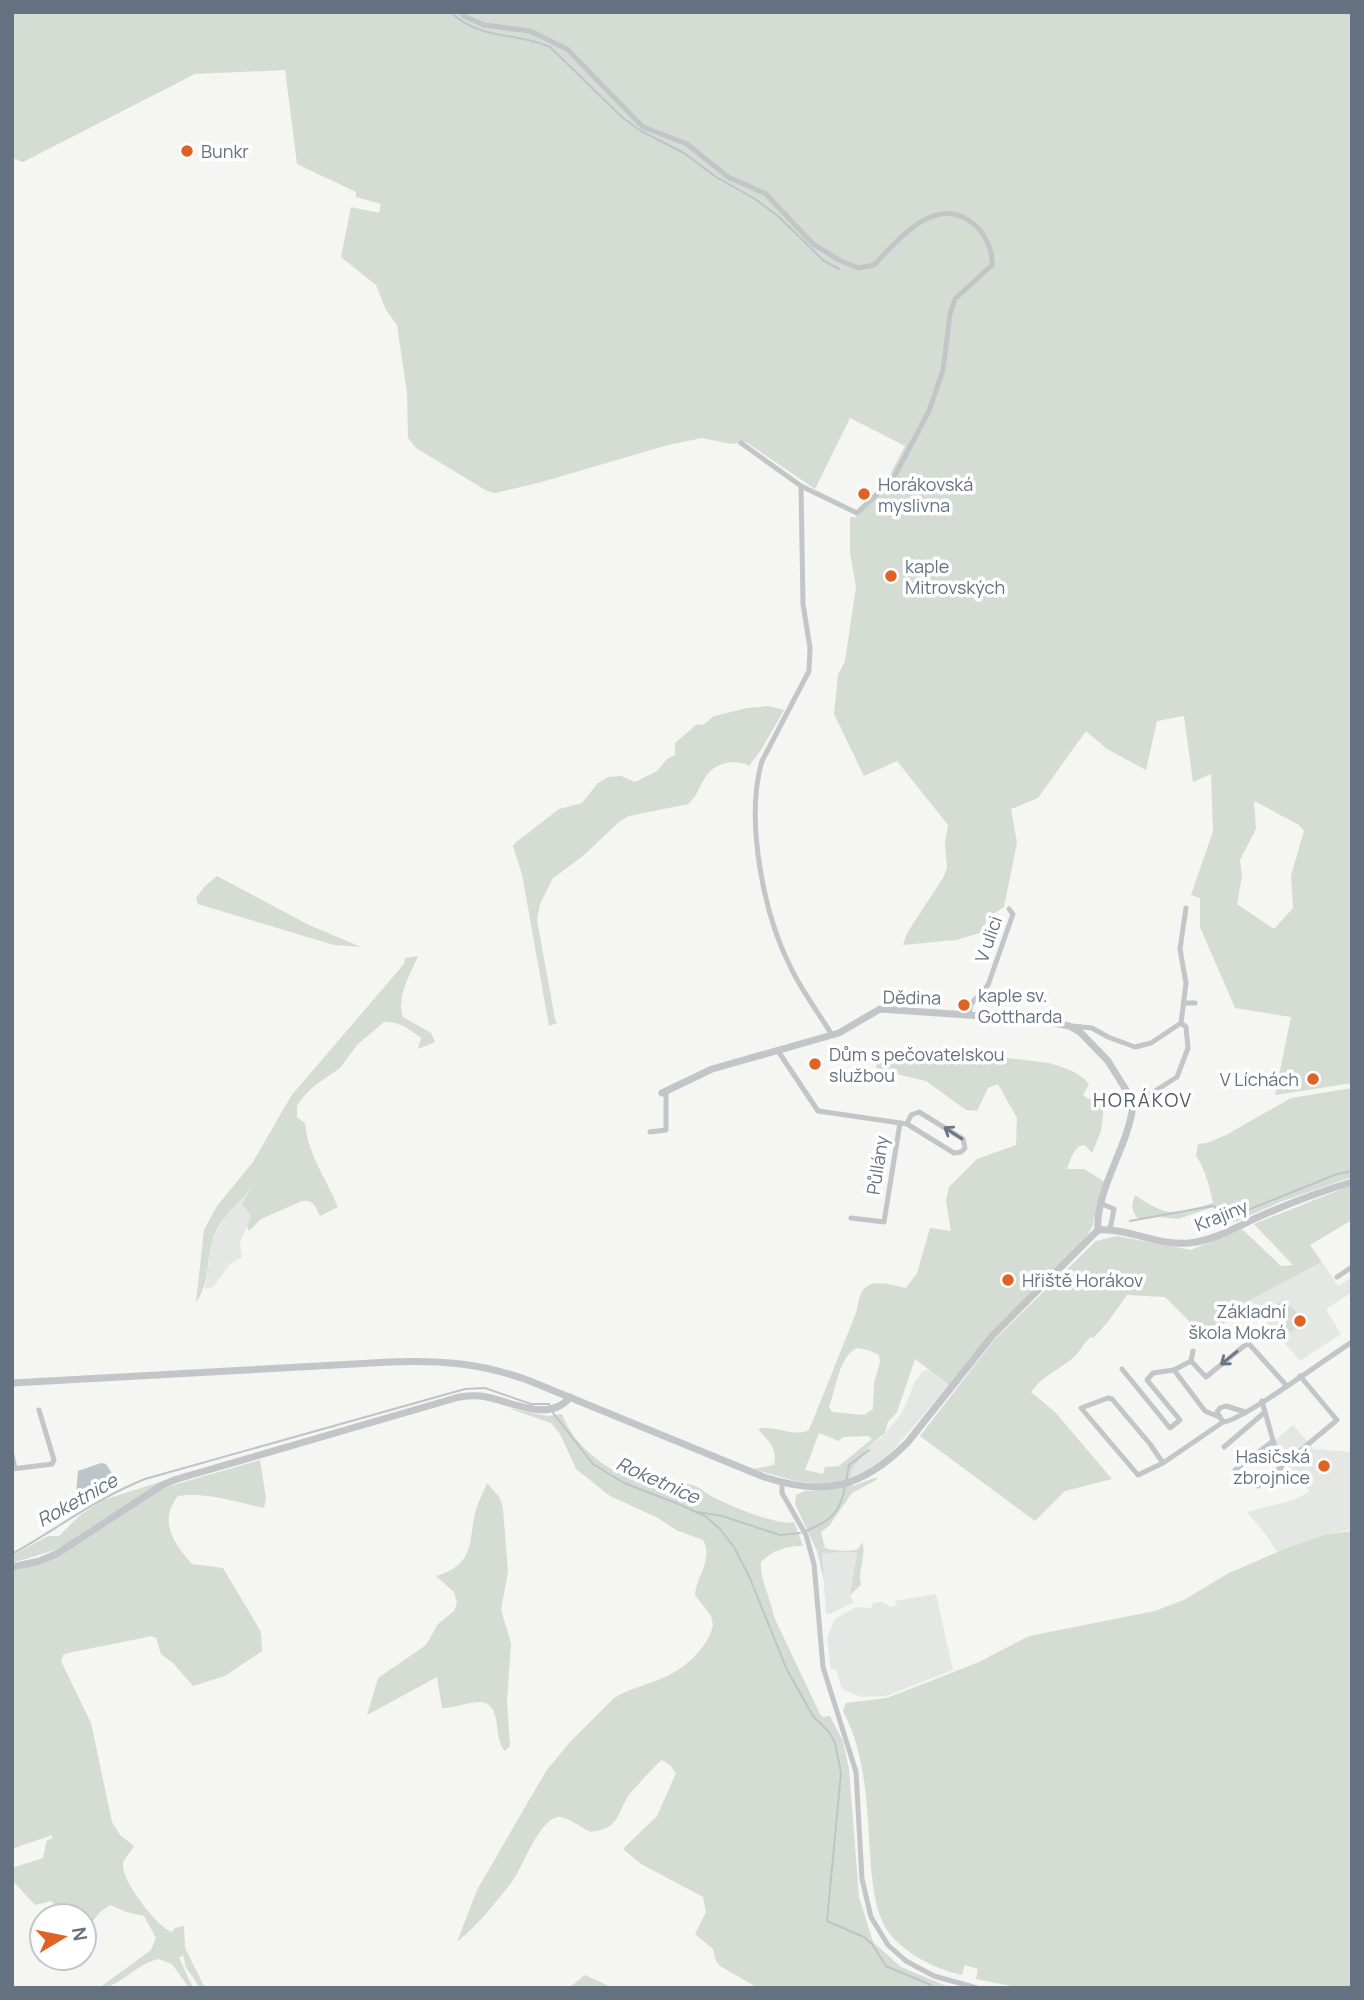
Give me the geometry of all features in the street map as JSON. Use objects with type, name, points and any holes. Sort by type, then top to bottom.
[{"type":"street","points":[[461,12],[484,25],[530,31],[567,49],[643,127],[687,144],[728,177],[766,194],[813,244],[852,267],[874,265],[901,236],[934,214],[955,212],[979,229],[989,246],[992,265],[955,299],[950,314],[943,370],[929,411],[893,479],[857,513],[801,486],[741,443]]},
{"type":"street","points":[[666,1130],[664,1092],[712,1069],[832,1035],[790,967],[781,946],[757,855],[758,777],[762,761],[810,671],[810,648],[803,604],[801,486]]},
{"type":"street","points":[[1069,1026],[1092,1028],[1108,1037],[1135,1046],[1151,1043],[1181,1023],[1186,983],[1181,949],[1186,908]]},
{"type":"street","name":"V ulici","points":[[969,1014],[971,1004],[988,985],[1013,914],[1009,909]]},
{"type":"street","points":[[1184,1003],[1195,1003]]},
{"type":"street","name":"Dědina","points":[[832,1035],[880,1009],[1040,1020],[1069,1026],[1080,1032],[1108,1061],[1133,1105]]},
{"type":"street","points":[[12,1383],[432,1360],[484,1367],[519,1377],[782,1482],[812,1487],[846,1484],[877,1469],[907,1443],[993,1335],[1098,1230],[1097,1221],[1133,1105],[1177,1077],[1188,1048],[1186,1027],[1181,1023]]},
{"type":"street","name":"Půllány","points":[[778,1051],[818,1111],[908,1124],[954,1153],[964,1150],[966,1145],[963,1139],[919,1112],[911,1115],[908,1124]]},
{"type":"street","name":"Půllány","points":[[851,1218],[884,1222],[900,1123]]},
{"type":"street","points":[[650,1132],[675,1128]]},
{"type":"street","name":"Krajiny","points":[[1098,1230],[1110,1229],[1172,1243],[1190,1243],[1207,1239],[1297,1200],[1352,1182]]},
{"type":"street","points":[[1102,1204],[1114,1209],[1110,1229]]},
{"type":"street","points":[[1337,1277],[1352,1267]]},
{"type":"street","points":[[1174,1370],[1205,1411],[1230,1422],[1352,1342]]},
{"type":"street","points":[[1191,1361],[1206,1377],[1250,1344],[1286,1385]]},
{"type":"street","points":[[1135,1386],[1147,1380],[1153,1373],[1174,1370],[1191,1361],[1194,1351]]},
{"type":"street","points":[[1122,1369],[1170,1428],[1180,1420],[1147,1380]]},
{"type":"street","points":[[1258,1486],[1337,1420],[1300,1376]]},
{"type":"street","points":[[12,1567],[40,1561],[58,1553],[162,1485],[177,1479],[462,1396],[481,1395],[526,1408],[551,1408],[566,1402],[570,1397]]},
{"type":"street","points":[[1163,1463],[1112,1399],[1106,1398],[1080,1408],[1138,1475],[1163,1463],[1221,1419]]},
{"type":"street","points":[[1262,1401],[1280,1469]]},
{"type":"street","points":[[1221,1419],[1218,1410],[1224,1406],[1245,1412]]},
{"type":"street","points":[[12,1455],[14,1468],[52,1464],[54,1460],[39,1410]]},
{"type":"street","points":[[1224,1447],[1265,1412]]},
{"type":"street","points":[[1236,1470],[1273,1441]]},
{"type":"street","points":[[782,1482],[782,1493],[803,1527],[816,1572],[823,1667],[856,1772],[862,1879],[871,1917],[888,1945],[906,1961],[934,1976],[977,1988]]},
{"type":"shaded area","points":[[12,12],[1352,12],[1352,1083],[1275,1095],[1291,1017],[1235,1008],[1200,927],[1200,898],[1191,895],[1213,831],[1211,774],[1193,782],[1184,716],[1157,721],[1146,770],[1107,749],[1086,731],[1038,798],[1011,809],[1017,843],[1004,907],[987,918],[983,932],[956,940],[903,945],[907,933],[947,868],[945,843],[948,825],[897,761],[864,776],[834,714],[838,675],[845,661],[856,587],[850,553],[850,517],[856,517],[861,507],[888,479],[905,446],[850,418],[815,489],[746,442],[731,444],[702,438],[668,445],[538,483],[495,493],[487,491],[416,448],[408,438],[407,393],[397,325],[386,310],[376,285],[341,257],[351,207],[379,213],[381,204],[356,197],[356,192],[297,164],[285,70],[195,74],[23,162],[12,158]],"holes":[[[1254,801],[1299,825],[1304,831],[1291,875],[1293,908],[1274,929],[1237,904],[1242,876],[1240,860],[1256,829]]]},
{"type":"shaded area","points":[[768,706],[784,710],[749,766],[726,763],[716,767],[707,775],[688,804],[629,816],[620,821],[583,856],[553,878],[540,904],[537,920],[557,1023],[549,1026],[522,874],[513,846],[515,843],[559,809],[582,803],[598,783],[608,777],[621,776],[635,782],[657,771],[667,759],[675,755],[675,743],[697,724],[703,725],[714,716]]},
{"type":"shaded area","points":[[217,876],[309,925],[361,947],[334,945],[198,904],[196,898]]},
{"type":"shaded area","points":[[418,956],[405,986],[401,1009],[403,1017],[431,1033],[435,1042],[418,1049],[421,1038],[404,1026],[384,1022],[357,1045],[340,1068],[314,1086],[297,1106],[297,1117],[305,1123],[314,1156],[338,1207],[320,1216],[311,1202],[302,1201],[261,1219],[249,1231],[247,1226],[251,1216],[242,1204],[251,1188],[223,1219],[215,1234],[206,1280],[196,1302],[204,1230],[217,1206],[253,1162],[291,1096],[404,964],[405,958]]},
{"type":"shaded area","points":[[913,1047],[1049,1063],[1071,1070],[1089,1084],[1083,1095],[1088,1099],[1098,1098],[1104,1106],[1101,1131],[1092,1153],[1085,1145],[1078,1147],[1067,1169],[1084,1169],[1105,1182],[1094,1223],[1084,1242],[1000,1323],[949,1385],[915,1359],[897,1412],[888,1422],[885,1433],[869,1446],[853,1468],[849,1479],[853,1486],[878,1479],[852,1493],[829,1526],[821,1532],[825,1548],[828,1549],[855,1550],[862,1542],[861,1585],[850,1595],[857,1552],[822,1553],[824,1581],[817,1551],[795,1504],[796,1495],[805,1491],[821,1490],[821,1484],[795,1481],[753,1469],[774,1465],[775,1459],[771,1445],[758,1429],[771,1428],[797,1433],[809,1430],[863,1290],[880,1283],[906,1288],[917,1273],[930,1228],[951,1231],[946,1201],[949,1187],[977,1159],[1016,1145],[1017,1118],[998,1084],[988,1088],[977,1111],[966,1110],[926,1081],[876,1069],[877,1056],[897,1048]],"holes":[[[857,1348],[879,1355],[873,1409],[864,1415],[832,1412],[829,1407],[842,1365]],[[819,1433],[839,1441],[843,1437],[868,1436],[872,1439],[839,1466],[825,1467],[823,1474],[805,1470]]]},
{"type":"shaded area","points":[[1352,1088],[1352,1177],[1280,1202],[1235,1222],[1221,1222],[1217,1210],[1213,1207],[1178,1219],[1157,1217],[1139,1220],[1134,1213],[1132,1205],[1135,1195],[1157,1208],[1172,1212],[1213,1203],[1205,1173],[1196,1156],[1198,1144],[1226,1135],[1291,1098]]},
{"type":"shaded area","points":[[1352,1185],[1352,1220],[1310,1245],[1322,1262],[1248,1301],[1207,1339],[1165,1297],[1127,1295],[1093,1338],[1031,1392],[1055,1412],[1112,1479],[1065,1491],[1035,1521],[920,1436],[995,1339],[1096,1241],[1117,1236],[1191,1250],[1242,1229],[1281,1266],[1293,1265],[1254,1224]]},
{"type":"shaded area","points":[[252,1188],[251,1216],[240,1243],[242,1257],[230,1264],[213,1287],[205,1289],[212,1242],[217,1231],[232,1205]]},
{"type":"shaded area","name":"Základní škola Mokrá","points":[[1322,1262],[1338,1286],[1352,1277],[1352,1292],[1326,1309],[1341,1334],[1300,1361],[1248,1301]]},
{"type":"shaded area","points":[[1284,1299],[1304,1321],[1290,1333],[1271,1310]]},
{"type":"shaded area","points":[[928,1370],[949,1385],[888,1456],[873,1468],[849,1479],[853,1468],[869,1446],[882,1437],[902,1413],[915,1382],[923,1371]]},
{"type":"shaded area","points":[[508,1408],[548,1416],[562,1414],[576,1439],[586,1450],[624,1476],[652,1483],[690,1485],[720,1501],[754,1514],[787,1523],[794,1522],[803,1546],[786,1548],[770,1555],[761,1562],[762,1574],[774,1617],[820,1714],[823,1717],[830,1716],[843,1741],[849,1769],[859,1897],[873,1942],[901,1967],[951,1988],[758,1988],[720,1966],[713,1949],[695,1934],[706,1912],[703,1897],[641,1864],[623,1849],[657,1816],[676,1773],[662,1760],[628,1796],[616,1820],[607,1828],[591,1832],[561,1817],[550,1821],[537,1836],[512,1882],[457,1942],[477,1890],[546,1771],[570,1742],[614,1698],[665,1677],[688,1662],[701,1649],[713,1625],[711,1616],[695,1595],[706,1561],[703,1540],[676,1530],[658,1518],[610,1496],[576,1469],[560,1434],[551,1423]]},
{"type":"shaded area","points":[[1293,1425],[1314,1449],[1352,1452],[1352,1529],[1327,1534],[1277,1552],[1247,1512],[1294,1500],[1310,1491],[1278,1455],[1274,1441]]},
{"type":"shaded area","points":[[260,1460],[266,1498],[264,1508],[211,1496],[178,1496],[169,1514],[169,1523],[174,1540],[192,1564],[223,1568],[261,1632],[262,1651],[225,1676],[193,1686],[173,1663],[161,1654],[156,1638],[152,1636],[63,1655],[61,1661],[91,1723],[112,1822],[120,1835],[134,1846],[123,1863],[128,1882],[158,1922],[172,1932],[175,1928],[184,1926],[185,1948],[205,1988],[200,1988],[186,1967],[183,1955],[179,1958],[193,1988],[189,1988],[172,1964],[158,1959],[114,1984],[99,1988],[151,1950],[156,1938],[144,1916],[110,1905],[98,1915],[98,1902],[32,1902],[12,1880],[12,1868],[43,1858],[47,1840],[52,1839],[52,1835],[12,1849],[12,1570],[43,1564],[163,1488]]},
{"type":"shaded area","points":[[101,1463],[106,1464],[115,1478],[113,1482],[84,1497],[76,1494],[78,1471]]},
{"type":"shaded area","points":[[160,1482],[58,1549],[12,1563],[13,1555],[48,1536],[59,1536],[79,1516],[103,1500]]},
{"type":"shaded area","points":[[487,1483],[500,1498],[503,1509],[508,1572],[501,1610],[511,1643],[507,1701],[510,1746],[505,1751],[501,1746],[493,1710],[489,1705],[477,1702],[442,1708],[437,1677],[367,1715],[378,1678],[426,1645],[438,1624],[454,1611],[457,1603],[454,1592],[436,1576],[449,1571],[464,1558],[476,1509]]},
{"type":"shaded area","points":[[1352,1531],[1352,1988],[1021,1988],[976,1979],[978,1969],[965,1965],[962,1975],[928,1963],[906,1950],[889,1933],[875,1898],[864,1781],[851,1728],[843,1711],[846,1703],[887,1698],[979,1662],[1029,1636],[1155,1611],[1184,1600],[1227,1574],[1287,1548],[1327,1534]]},
{"type":"shaded area","points":[[857,1552],[850,1596],[854,1602],[826,1614],[822,1553]]},
{"type":"shaded area","points":[[936,1594],[953,1670],[886,1696],[861,1697],[842,1689],[836,1670],[831,1669],[827,1638],[835,1619],[856,1607],[871,1608],[873,1603],[882,1602],[891,1607],[895,1606],[896,1601]]},
{"type":"shaded area","points":[[585,1975],[613,1988],[569,1988]]},
{"type":"waterway","points":[[450,12],[475,28],[550,47],[623,118],[755,199],[778,216],[824,261],[839,269]]},
{"type":"waterway","points":[[1130,1221],[1212,1206],[1224,1209],[1233,1216],[1337,1174],[1352,1171]]},
{"type":"waterway","name":"Roketnice","points":[[12,1554],[94,1504],[145,1479],[465,1389],[485,1388],[531,1404],[549,1404],[551,1408]]},
{"type":"waterway","name":"Roketnice","points":[[553,1413],[593,1464],[624,1483],[705,1516],[734,1547],[749,1576],[787,1670],[813,1716],[829,1732],[835,1743],[841,1773],[827,1921],[864,1937],[872,1944],[886,1966],[933,1988]]},
{"type":"waterway","points":[[846,1481],[849,1465],[869,1450]]},
{"type":"waterway","points":[[806,1531],[822,1524],[833,1515],[841,1503],[845,1486]]},
{"type":"waterway","points":[[698,1512],[722,1516],[780,1535],[800,1533]]},
{"type":"place","name":"Bunkr","points":[[187,151]]},
{"type":"place","name":"Horákovská myslivna","points":[[864,494]]},
{"type":"place","name":"kaple Mitrovských","points":[[891,576]]},
{"type":"place","name":"kaple sv. Gottharda","points":[[964,1005]]},
{"type":"place","name":"Dům s pečovatelskou službou","points":[[815,1064]]},
{"type":"place","name":"V Líchách","points":[[1313,1079]]},
{"type":"place","name":"Hřiště Horákov","points":[[1008,1280]]},
{"type":"place","name":"Základní škola Mokrá","points":[[1300,1321]]},
{"type":"place","name":"Hasičská zbrojnice","points":[[1324,1466]]},
{"type":"district","name":"HORÁKOV","points":[[1143,1100]]}]
